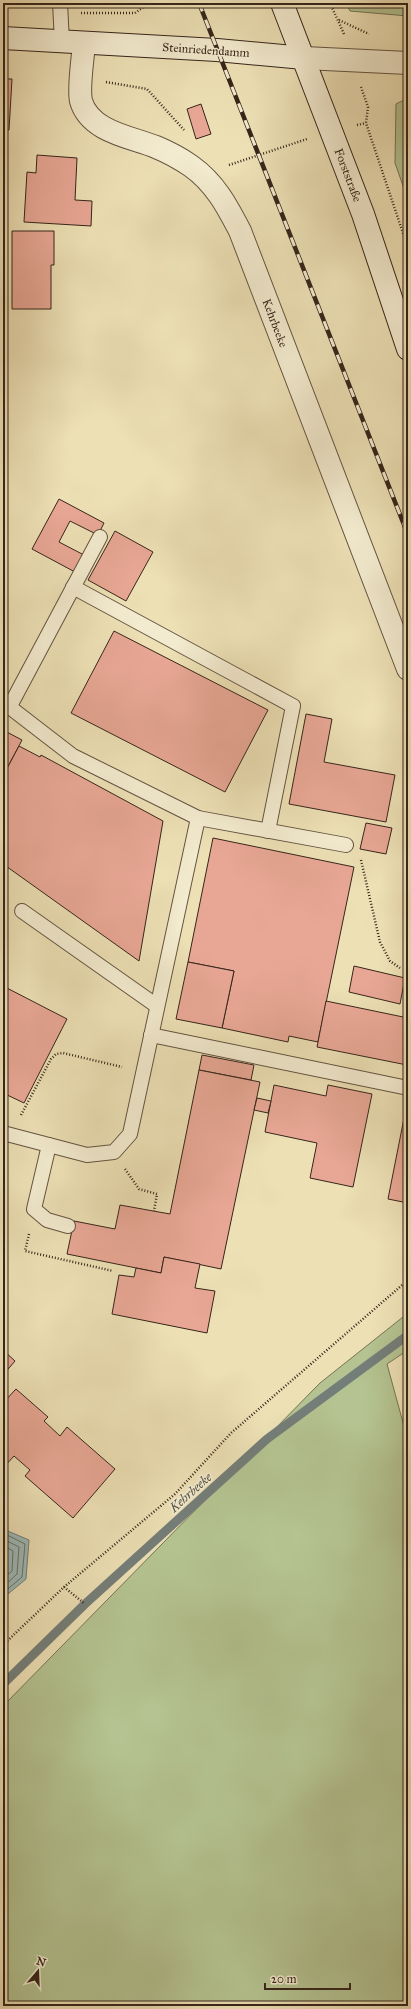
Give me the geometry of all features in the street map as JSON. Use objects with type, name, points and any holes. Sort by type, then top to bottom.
[{"type":"street","name":"Forststraße","points":[[282,3],[363,214],[408,349]]},
{"type":"street","name":"Steinriedendamm","points":[[3,38],[217,50],[304,58],[408,63]]},
{"type":"street","name":"Kehrbeeke","points":[[84,43],[80,92],[82,102],[87,112],[96,121],[109,130],[156,147],[190,166],[206,178],[219,193],[240,231],[408,669]]},
{"type":"lane","points":[[60,9],[62,42]]},
{"type":"lane","points":[[100,537],[6,704],[73,756],[198,818],[346,845]]},
{"type":"lane","points":[[73,587],[293,706],[268,831]]},
{"type":"lane","points":[[7,1134],[87,1155],[114,1152],[130,1134],[198,818]]},
{"type":"lane","points":[[22,911],[157,1006]]},
{"type":"lane","points":[[151,1035],[408,1088]]},
{"type":"lane","points":[[49,1145],[34,1209],[47,1220],[68,1226]]},
{"type":"path","points":[[60,9],[135,14],[149,3]]},
{"type":"path","points":[[330,3],[339,20],[368,34],[374,34]]},
{"type":"path","points":[[82,79],[147,89],[188,135]]},
{"type":"path","points":[[368,107],[366,123],[408,248]]},
{"type":"path","points":[[222,167],[288,144],[366,123]]},
{"type":"path","points":[[346,845],[354,850],[360,858],[380,942],[390,961],[400,968]]},
{"type":"path","points":[[7,1134],[51,1059],[56,1054],[63,1053],[144,1072]]},
{"type":"path","points":[[139,1189],[158,1194],[154,1211]]},
{"type":"path","points":[[34,1209],[25,1251],[113,1271]]},
{"type":"path","points":[[3,1645],[64,1588],[174,1494],[232,1433],[408,1280]]},
{"type":"path","points":[[64,1588],[85,1604]]},
{"type":"green space","points":[[346,3],[408,3],[408,16],[350,11]]},
{"type":"green space","points":[[408,98],[408,200],[395,163],[396,104]]},
{"type":"green space","points":[[408,1313],[408,1350],[387,1364],[408,1441],[408,2006],[3,2006],[3,1706],[320,1383]]},
{"type":"water","points":[[3,1529],[29,1540],[26,1579],[3,1598]]},
{"type":"building","points":[[3,79],[12,79],[9,130],[3,130]]},
{"type":"building","points":[[201,104],[211,134],[196,139],[187,109]]},
{"type":"building","points":[[37,155],[77,158],[75,200],[92,201],[91,226],[24,222],[27,172],[36,173]]},
{"type":"building","points":[[12,231],[54,231],[54,265],[51,265],[51,309],[12,309]]},
{"type":"building","points":[[59,499],[104,523],[98,535],[70,521],[59,542],[84,555],[75,572],[32,549]]},
{"type":"building","points":[[115,531],[153,552],[126,601],[88,580]]},
{"type":"building","points":[[114,631],[268,710],[225,792],[71,713]]},
{"type":"building","points":[[306,714],[332,719],[324,762],[395,775],[386,822],[289,804]]},
{"type":"building","points":[[3,730],[22,740],[3,776]]},
{"type":"building","points":[[19,746],[40,757],[41,755],[163,821],[139,961],[3,864],[3,776]]},
{"type":"building","points":[[366,823],[392,828],[386,854],[360,849]]},
{"type":"building","points":[[213,838],[354,867],[318,1042],[289,1036],[288,1042],[222,1028],[234,971],[188,962]]},
{"type":"building","points":[[188,962],[234,971],[222,1028],[176,1019]]},
{"type":"building","points":[[354,966],[405,978],[400,1004],[349,992]]},
{"type":"building","points":[[3,986],[67,1019],[24,1103],[3,1093]]},
{"type":"building","points":[[326,1001],[408,1018],[407,1065],[317,1047]]},
{"type":"building","points":[[202,1055],[254,1065],[251,1080],[199,1070]]},
{"type":"building","points":[[199,1070],[260,1082],[221,1269],[164,1257],[161,1273],[67,1254],[74,1221],[115,1229],[120,1205],[170,1214]]},
{"type":"building","points":[[274,1085],[326,1096],[328,1085],[372,1094],[353,1187],[310,1178],[317,1143],[265,1132]]},
{"type":"building","points":[[257,1098],[271,1101],[268,1113],[254,1110]]},
{"type":"building","points":[[408,1098],[408,1203],[388,1199]]},
{"type":"building","points":[[164,1257],[200,1264],[195,1288],[215,1291],[207,1333],[112,1314],[119,1275],[134,1277],[136,1268],[161,1273]]},
{"type":"building","points":[[3,1350],[15,1361],[3,1375]]},
{"type":"building","points":[[16,1389],[48,1417],[44,1421],[60,1436],[67,1427],[115,1469],[73,1518],[25,1476],[30,1470],[14,1456],[3,1468],[3,1403]]},
{"type":"waterway","name":"Kehrbeeke","points":[[3,1684],[85,1604],[267,1439],[408,1335]]},
{"type":"railway","points":[[199,3],[408,535]]}]
